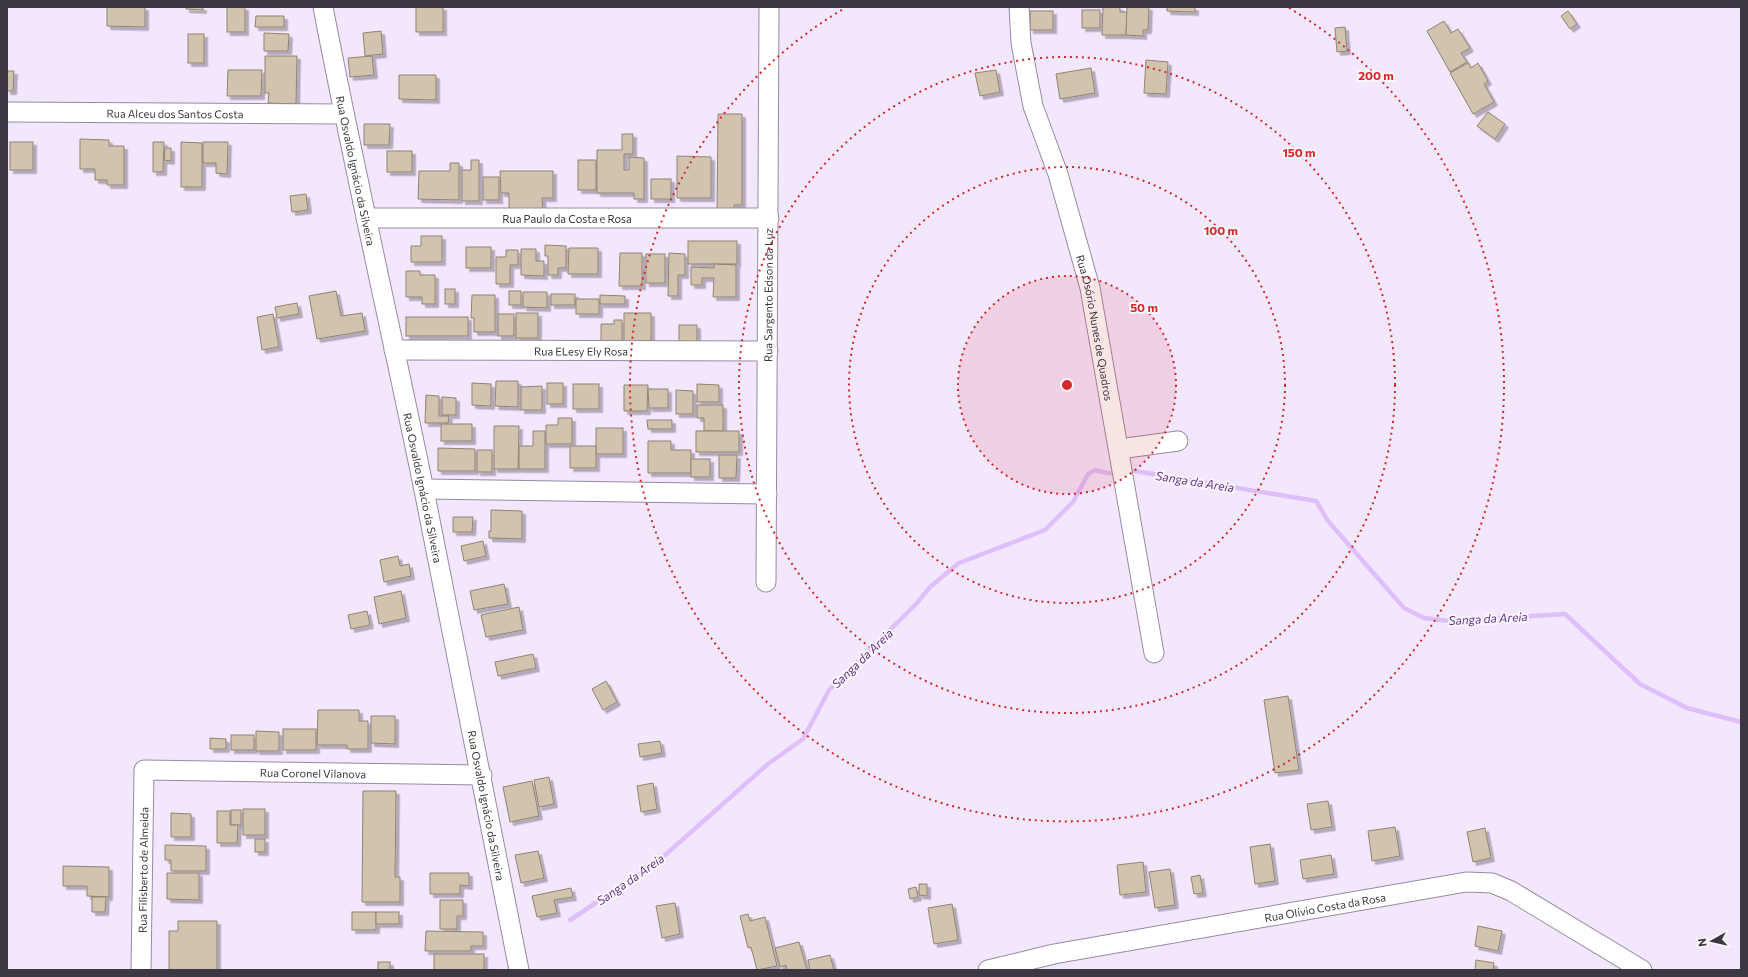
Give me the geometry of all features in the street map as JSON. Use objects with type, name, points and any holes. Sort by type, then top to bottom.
[{"type":"street","name":"Rua Osvaldo Ignácio da Silveira","points":[[323,7],[343,114],[424,489],[482,775],[519,970]]},
{"type":"street","name":"Rua Sargento Edson da Luz","points":[[766,582],[769,7]]},
{"type":"street","name":"Rua Osório Nunes de Quadros","points":[[1019,7],[1021,43],[1033,106],[1058,174],[1090,288],[1154,653]]},
{"type":"street","name":"Rua Alceu dos Santos Costa","points":[[7,112],[343,114]]},
{"type":"street","name":"Rua Paulo da Costa e Rosa","points":[[366,218],[769,218]]},
{"type":"street","name":"Rua ELesy Ely Rosa","points":[[394,350],[768,351]]},
{"type":"street","points":[[1119,449],[1178,441]]},
{"type":"street","points":[[424,489],[767,494]]},
{"type":"street","name":"Rua Coronel Vilanova","points":[[144,770],[482,775]]},
{"type":"street","name":"Rua Filisberto de Almeida","points":[[141,970],[144,770]]},
{"type":"street","name":"Rua Olívio Costa da Rosa","points":[[988,970],[1054,954],[1466,882],[1492,883],[1511,890],[1642,970]]},
{"type":"building","points":[[107,7],[145,7],[145,27],[107,26]]},
{"type":"building","points":[[186,7],[203,7],[203,10],[186,9]]},
{"type":"building","points":[[227,7],[245,7],[245,32],[227,32]]},
{"type":"building","points":[[416,7],[443,7],[443,32],[416,32]]},
{"type":"building","points":[[1103,7],[1120,7],[1120,12],[1127,12],[1126,35],[1102,35]]},
{"type":"building","points":[[1127,7],[1149,7],[1148,30],[1143,30],[1143,36],[1126,35]]},
{"type":"building","points":[[1167,7],[1195,7],[1195,12],[1167,11]]},
{"type":"building","points":[[1082,10],[1100,10],[1100,28],[1082,28]]},
{"type":"building","points":[[1030,11],[1053,11],[1053,30],[1030,30]]},
{"type":"building","points":[[1568,11],[1577,24],[1570,29],[1561,16]]},
{"type":"building","points":[[256,16],[284,16],[284,27],[255,27]]},
{"type":"building","points":[[1444,21],[1451,33],[1458,29],[1470,48],[1461,53],[1467,62],[1450,72],[1427,31]]},
{"type":"building","points":[[1345,27],[1347,51],[1337,52],[1335,28]]},
{"type":"building","points":[[381,31],[383,54],[365,56],[363,33]]},
{"type":"building","points":[[264,33],[289,34],[288,51],[264,51]]},
{"type":"building","points":[[188,34],[204,34],[204,63],[188,63]]},
{"type":"building","points":[[265,56],[297,56],[296,104],[268,103],[269,93],[265,93]]},
{"type":"building","points":[[372,56],[374,75],[350,77],[348,58]]},
{"type":"building","points":[[1146,60],[1168,62],[1166,94],[1144,93]]},
{"type":"building","points":[[1468,63],[1471,68],[1478,63],[1488,81],[1484,84],[1494,102],[1473,114],[1450,73]]},
{"type":"building","points":[[1091,68],[1095,93],[1060,99],[1056,74]]},
{"type":"building","points":[[228,70],[262,70],[261,96],[227,96]]},
{"type":"building","points":[[996,70],[1000,92],[980,96],[975,73]]},
{"type":"building","points":[[7,71],[14,71],[13,91],[7,91]]},
{"type":"building","points":[[399,75],[436,75],[436,100],[399,99]]},
{"type":"building","points":[[1488,112],[1505,124],[1495,139],[1477,126]]},
{"type":"building","points":[[718,114],[742,114],[742,205],[734,205],[734,213],[717,213]]},
{"type":"building","points":[[364,124],[390,124],[389,145],[364,145]]},
{"type":"building","points":[[622,134],[633,134],[633,154],[624,154],[624,170],[629,170],[629,157],[644,158],[644,199],[634,199],[634,193],[597,193],[597,150],[622,150]]},
{"type":"building","points":[[80,139],[109,140],[109,146],[124,146],[124,185],[107,185],[107,180],[95,180],[95,169],[80,169]]},
{"type":"building","points":[[10,142],[33,142],[33,170],[10,170]]},
{"type":"building","points":[[153,142],[164,142],[163,172],[153,172]]},
{"type":"building","points":[[181,142],[202,143],[202,187],[181,187]]},
{"type":"building","points":[[203,142],[228,142],[227,174],[216,173],[216,163],[203,163]]},
{"type":"building","points":[[165,148],[171,148],[171,161],[164,160]]},
{"type":"building","points":[[387,151],[412,151],[412,172],[387,172]]},
{"type":"building","points":[[677,156],[711,157],[711,198],[677,198]]},
{"type":"building","points":[[471,160],[479,160],[479,201],[462,201],[462,170],[471,170]]},
{"type":"building","points":[[578,160],[596,160],[596,190],[578,190]]},
{"type":"building","points":[[450,163],[459,163],[459,200],[418,199],[419,171],[450,171]]},
{"type":"building","points":[[500,171],[553,171],[553,198],[542,198],[543,211],[509,211],[509,193],[501,193]]},
{"type":"building","points":[[483,177],[499,177],[499,200],[483,200]]},
{"type":"building","points":[[651,179],[671,179],[671,199],[651,199]]},
{"type":"building","points":[[306,194],[308,210],[292,212],[290,196]]},
{"type":"building","points":[[421,236],[442,236],[442,262],[411,262],[411,246],[421,246]]},
{"type":"building","points":[[688,241],[737,241],[737,264],[688,264]]},
{"type":"building","points":[[545,245],[566,246],[566,268],[558,268],[558,275],[548,275],[548,256],[545,256]]},
{"type":"building","points":[[466,247],[491,247],[491,268],[466,268]]},
{"type":"building","points":[[569,248],[598,248],[598,274],[568,274]]},
{"type":"building","points":[[521,249],[536,249],[536,261],[544,261],[544,276],[521,275]]},
{"type":"building","points":[[506,250],[518,250],[518,265],[510,265],[510,284],[496,284],[496,257],[506,257]]},
{"type":"building","points":[[620,253],[642,253],[642,286],[619,286]]},
{"type":"building","points":[[669,253],[685,254],[685,275],[678,275],[678,296],[668,296]]},
{"type":"building","points":[[646,254],[665,254],[665,283],[646,283]]},
{"type":"building","points":[[714,264],[736,265],[736,297],[713,297],[714,278],[702,278],[702,285],[691,285],[691,267],[714,268]]},
{"type":"building","points":[[406,271],[420,271],[420,275],[435,275],[435,304],[422,304],[422,297],[406,297]]},
{"type":"building","points":[[445,289],[455,289],[455,304],[445,304]]},
{"type":"building","points":[[336,291],[341,316],[362,313],[365,331],[317,339],[309,296]]},
{"type":"building","points":[[509,291],[521,291],[521,305],[509,305]]},
{"type":"building","points":[[523,292],[547,292],[547,308],[523,307]]},
{"type":"building","points":[[551,294],[575,294],[575,305],[551,305]]},
{"type":"building","points":[[472,295],[495,295],[495,332],[474,332],[474,318],[471,318]]},
{"type":"building","points":[[600,295],[625,296],[625,304],[600,304]]},
{"type":"building","points":[[576,299],[599,299],[599,314],[576,314]]},
{"type":"building","points":[[297,303],[299,314],[277,318],[275,307]]},
{"type":"building","points":[[516,313],[538,313],[538,338],[516,338]]},
{"type":"building","points":[[624,313],[651,313],[651,342],[624,341]]},
{"type":"building","points":[[273,314],[279,347],[262,350],[257,317]]},
{"type":"building","points":[[498,314],[514,314],[514,336],[498,336]]},
{"type":"building","points":[[406,317],[468,317],[468,336],[406,336]]},
{"type":"building","points":[[614,320],[622,320],[622,341],[601,341],[601,324],[614,324]]},
{"type":"building","points":[[679,325],[697,325],[697,343],[679,343]]},
{"type":"building","points":[[496,381],[518,381],[518,407],[495,406]]},
{"type":"building","points":[[472,383],[491,384],[491,406],[472,405]]},
{"type":"building","points":[[547,383],[563,383],[563,404],[547,404]]},
{"type":"building","points":[[573,384],[599,384],[599,409],[573,409]]},
{"type":"building","points":[[697,384],[719,385],[719,402],[697,402]]},
{"type":"building","points":[[624,385],[648,385],[647,411],[624,411]]},
{"type":"building","points":[[542,386],[542,410],[521,410],[521,387]]},
{"type":"building","points":[[648,389],[668,389],[668,408],[649,408]]},
{"type":"building","points":[[676,390],[693,391],[693,414],[676,414]]},
{"type":"building","points":[[426,395],[439,396],[439,416],[449,416],[448,423],[425,423]]},
{"type":"building","points":[[442,397],[456,398],[456,415],[442,415]]},
{"type":"building","points":[[697,405],[723,405],[723,431],[704,431],[704,418],[697,418]]},
{"type":"building","points":[[558,418],[572,418],[572,444],[546,444],[546,425],[558,425]]},
{"type":"building","points":[[647,420],[672,420],[672,429],[648,429]]},
{"type":"building","points":[[441,424],[472,424],[472,441],[441,441]]},
{"type":"building","points":[[494,426],[519,426],[518,469],[494,469]]},
{"type":"building","points":[[596,428],[623,428],[623,454],[596,454]]},
{"type":"building","points":[[533,431],[545,431],[545,469],[519,469],[519,446],[533,446]]},
{"type":"building","points":[[696,431],[739,431],[739,452],[696,452]]},
{"type":"building","points":[[648,441],[671,441],[671,450],[691,450],[691,473],[648,473]]},
{"type":"building","points":[[570,446],[596,446],[596,468],[570,468]]},
{"type":"building","points":[[438,448],[475,449],[475,471],[438,471]]},
{"type":"building","points":[[477,450],[492,450],[492,472],[477,472]]},
{"type":"building","points":[[719,455],[737,455],[736,478],[719,478]]},
{"type":"building","points":[[691,459],[710,459],[710,477],[691,477]]},
{"type":"building","points":[[491,510],[522,511],[522,539],[489,538],[489,531],[491,531]]},
{"type":"building","points":[[453,517],[473,517],[472,532],[453,532]]},
{"type":"building","points":[[483,541],[486,556],[464,561],[461,546]]},
{"type":"building","points":[[398,556],[400,566],[409,564],[411,576],[384,582],[380,560]]},
{"type":"building","points":[[504,584],[508,604],[474,610],[470,591]]},
{"type":"building","points":[[401,591],[406,618],[379,624],[374,597]]},
{"type":"building","points":[[519,607],[523,630],[486,637],[481,615]]},
{"type":"building","points":[[367,611],[370,625],[351,629],[348,615]]},
{"type":"building","points":[[533,654],[536,668],[498,676],[495,662]]},
{"type":"building","points":[[606,681],[617,702],[603,710],[592,689]]},
{"type":"building","points":[[1288,696],[1299,770],[1275,773],[1264,700]]},
{"type":"building","points":[[318,710],[359,710],[359,721],[368,721],[368,749],[347,749],[347,745],[317,745]]},
{"type":"building","points":[[371,716],[395,716],[395,744],[371,743]]},
{"type":"building","points":[[283,729],[316,729],[316,750],[283,750]]},
{"type":"building","points":[[256,731],[279,732],[279,751],[256,751]]},
{"type":"building","points":[[231,735],[254,735],[254,750],[231,750]]},
{"type":"building","points":[[210,738],[226,739],[226,749],[210,749]]},
{"type":"building","points":[[660,741],[662,753],[640,757],[638,744]]},
{"type":"building","points":[[549,777],[554,804],[539,807],[534,780]]},
{"type":"building","points":[[532,781],[539,816],[510,822],[503,787]]},
{"type":"building","points":[[653,783],[657,809],[641,812],[637,786]]},
{"type":"building","points":[[363,791],[396,791],[395,877],[400,877],[400,902],[362,902]]},
{"type":"building","points":[[1328,801],[1332,827],[1311,830],[1307,804]]},
{"type":"building","points":[[243,809],[265,809],[265,835],[243,835]]},
{"type":"building","points":[[231,810],[241,810],[241,825],[231,825]]},
{"type":"building","points":[[217,811],[230,811],[230,825],[238,825],[237,843],[217,843]]},
{"type":"building","points":[[171,813],[191,814],[191,837],[171,837]]},
{"type":"building","points":[[1395,827],[1400,856],[1372,861],[1368,831]]},
{"type":"building","points":[[1485,828],[1491,858],[1473,862],[1467,832]]},
{"type":"building","points":[[255,839],[265,839],[265,852],[255,852]]},
{"type":"building","points":[[1270,844],[1275,881],[1255,884],[1250,847]]},
{"type":"building","points":[[165,845],[206,846],[206,871],[171,871],[171,860],[165,860]]},
{"type":"building","points":[[538,851],[544,878],[521,883],[515,855]]},
{"type":"building","points":[[1331,855],[1334,874],[1303,879],[1300,860]]},
{"type":"building","points":[[1143,862],[1146,892],[1120,895],[1117,865]]},
{"type":"building","points":[[63,866],[109,867],[109,897],[87,896],[87,886],[63,886]]},
{"type":"building","points":[[1170,869],[1175,905],[1155,908],[1149,872]]},
{"type":"building","points":[[167,873],[199,873],[199,900],[167,899]]},
{"type":"building","points":[[430,873],[469,873],[469,886],[460,885],[460,894],[430,894]]},
{"type":"building","points":[[1200,875],[1203,893],[1194,894],[1191,877]]},
{"type":"building","points":[[919,884],[927,884],[927,896],[919,895]]},
{"type":"building","points":[[916,887],[918,897],[910,899],[908,889]]},
{"type":"building","points":[[571,888],[573,897],[554,900],[557,913],[537,917],[532,896]]},
{"type":"building","points":[[92,897],[106,897],[105,912],[92,912]]},
{"type":"building","points":[[440,900],[463,900],[463,916],[457,916],[457,929],[440,929]]},
{"type":"building","points":[[675,903],[680,934],[662,938],[656,906]]},
{"type":"building","points":[[952,904],[958,940],[934,944],[928,908]]},
{"type":"building","points":[[352,912],[376,912],[376,930],[352,930]]},
{"type":"building","points":[[376,912],[399,912],[399,924],[376,924]]},
{"type":"building","points":[[748,914],[750,921],[765,917],[777,966],[757,970],[751,947],[748,948],[740,916]]},
{"type":"building","points":[[178,921],[217,921],[217,970],[169,970],[169,931],[178,931]]},
{"type":"building","points":[[1478,926],[1502,931],[1498,951],[1475,946]]},
{"type":"building","points":[[426,931],[483,932],[483,946],[471,946],[471,951],[425,951]]},
{"type":"building","points":[[799,942],[807,970],[787,970],[786,965],[780,967],[775,948]]},
{"type":"building","points":[[434,954],[484,954],[484,970],[434,970]]},
{"type":"building","points":[[830,955],[834,970],[810,970],[808,960]]},
{"type":"building","points":[[1476,960],[1494,963],[1493,970],[1475,970]]},
{"type":"building","points":[[378,962],[390,962],[390,970],[378,970]]},
{"type":"waterway","name":"Sanga da Areia","points":[[570,920],[655,864],[768,764],[803,739],[829,690],[916,604],[930,587],[959,563],[1045,530],[1073,502],[1088,474],[1095,470],[1112,473]]},
{"type":"waterway","name":"Sanga da Areia","points":[[1135,471],[1316,501],[1328,521],[1404,608],[1424,618],[1449,621],[1565,614],[1640,684],[1687,708],[1741,722]]}]
